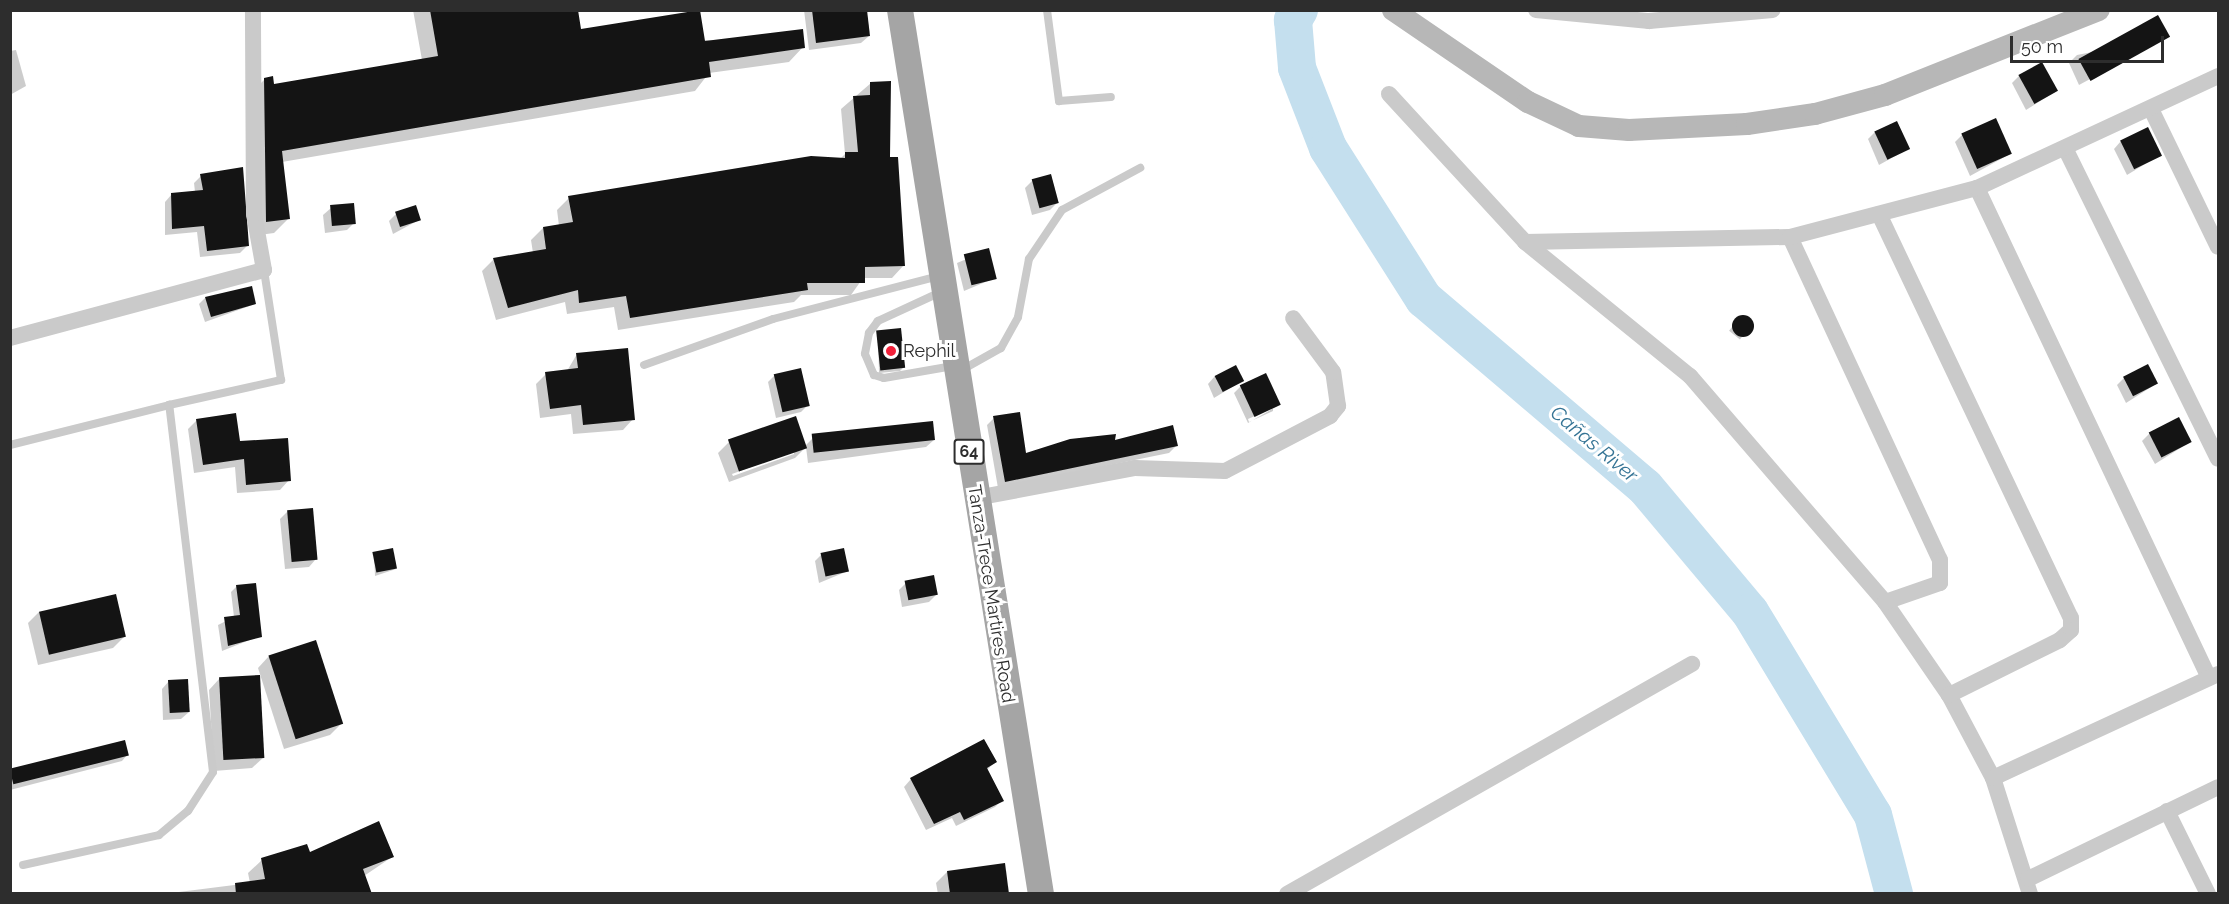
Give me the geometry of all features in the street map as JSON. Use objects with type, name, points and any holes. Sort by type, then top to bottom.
[{"type":"main road","name":"Tanza-Trece Martires Road","points":[[900,10],[976,498],[1041,894]]},
{"type":"street","points":[[10,339],[264,270],[254,214],[253,10]]},
{"type":"street","points":[[1393,10],[1528,102],[1579,126],[1629,130],[1747,124],[1815,114],[1885,94],[2099,10]]},
{"type":"street","points":[[1536,10],[1649,21],[1773,10]]},
{"type":"street","points":[[1526,242],[1790,237],[1977,188],[2066,150],[2218,76]]},
{"type":"street","points":[[1389,94],[1526,242],[1690,376],[1885,602],[1949,695],[1993,778],[2029,886],[2218,786]]},
{"type":"street","points":[[2151,109],[2218,247]]},
{"type":"street","points":[[2066,150],[2218,459]]},
{"type":"street","points":[[1977,188],[2214,676],[1993,778]]},
{"type":"street","points":[[1879,214],[2070,618],[2071,630],[2060,640],[1949,695]]},
{"type":"street","points":[[1790,237],[1940,560],[1940,583],[1885,602]]},
{"type":"street","points":[[976,498],[1135,468],[1225,471],[1330,416],[1338,399],[1333,372],[1293,318]]},
{"type":"street","points":[[1287,894],[1692,664]]},
{"type":"street","points":[[2167,811],[2206,892]]},
{"type":"lane","points":[[1047,10],[1059,101],[1111,97]]},
{"type":"lane","points":[[942,284],[878,321],[869,333],[865,354],[874,375],[884,378],[956,369],[1001,348],[1018,317],[1029,259],[1062,210],[1140,168]]},
{"type":"lane","points":[[10,445],[169,405],[281,380],[264,270]]},
{"type":"lane","points":[[644,365],[773,319],[942,284]]},
{"type":"lane","points":[[23,864],[159,835],[193,805],[213,772],[169,405]]},
{"type":"building","points":[[430,10],[578,10],[581,29],[700,10],[705,41],[803,29],[805,48],[709,62],[711,77],[282,151],[290,219],[266,222],[264,78],[273,76],[274,84],[438,56]]},
{"type":"building","points":[[812,10],[867,10],[870,36],[816,43]]},
{"type":"building","points":[[2158,15],[2170,37],[2091,81],[2078,59]]},
{"type":"building","points":[[2042,62],[2058,91],[2034,104],[2018,75]]},
{"type":"building","points":[[891,81],[890,157],[898,157],[905,266],[865,267],[865,283],[807,283],[808,290],[630,318],[626,296],[579,303],[578,290],[508,308],[493,258],[546,249],[543,227],[573,222],[568,196],[811,156],[845,158],[845,152],[858,152],[853,96],[870,95],[870,82]]},
{"type":"building","points":[[1996,118],[2012,154],[1977,169],[1961,133]]},
{"type":"building","points":[[1897,121],[1910,149],[1887,160],[1874,132]]},
{"type":"building","points":[[2148,127],[2162,156],[2134,169],[2120,141]]},
{"type":"building","points":[[243,167],[249,246],[207,251],[204,226],[172,229],[171,193],[203,190],[200,174]]},
{"type":"building","points":[[1051,174],[1059,203],[1039,208],[1032,179]]},
{"type":"building","points":[[354,203],[356,224],[332,226],[330,205]]},
{"type":"building","points":[[416,205],[421,220],[400,227],[395,212]]},
{"type":"building","points":[[989,248],[997,279],[972,285],[964,254]]},
{"type":"building","points":[[252,286],[256,304],[211,317],[205,297]]},
{"type":"building","points":[[1739,315],[1747,315],[1754,322],[1754,330],[1747,337],[1739,337],[1732,330],[1732,322]]},
{"type":"building","name":"Rephil","points":[[901,328],[905,368],[880,370],[876,331]]},
{"type":"building","points":[[628,348],[635,420],[583,425],[581,405],[550,409],[545,372],[578,368],[576,353]]},
{"type":"building","points":[[2148,364],[2158,384],[2133,396],[2123,377]]},
{"type":"building","points":[[1236,365],[1244,381],[1223,392],[1215,376]]},
{"type":"building","points":[[801,368],[810,406],[782,412],[774,374]]},
{"type":"building","points":[[1266,373],[1281,405],[1255,417],[1240,385]]},
{"type":"building","points":[[1020,412],[1026,453],[1070,439],[1116,434],[1115,440],[1173,425],[1178,446],[1005,482],[993,416]]},
{"type":"building","points":[[236,413],[240,441],[288,438],[291,481],[246,485],[244,459],[203,465],[196,419]]},
{"type":"building","points":[[796,416],[807,448],[739,472],[728,439]]},
{"type":"building","points":[[2179,417],[2192,442],[2161,457],[2149,432]]},
{"type":"building","points":[[933,421],[935,440],[814,453],[812,434]]},
{"type":"building","points":[[313,508],[318,560],[292,562],[287,510]]},
{"type":"building","points":[[393,548],[397,569],[376,573],[372,552]]},
{"type":"building","points":[[844,548],[849,571],[826,576],[821,553]]},
{"type":"building","points":[[934,575],[938,595],[908,600],[905,581]]},
{"type":"building","points":[[256,583],[262,637],[228,646],[224,617],[240,615],[236,585]]},
{"type":"building","points":[[116,594],[126,637],[49,655],[39,612]]},
{"type":"building","points":[[316,640],[343,724],[296,739],[268,655]]},
{"type":"building","points":[[260,675],[264,758],[223,760],[219,677]]},
{"type":"building","points":[[188,679],[190,712],[170,713],[168,680]]},
{"type":"building","points":[[984,739],[997,762],[987,768],[1004,801],[964,820],[960,812],[934,824],[910,778]]},
{"type":"building","points":[[125,740],[129,756],[13,784],[10,769]]},
{"type":"building","points":[[379,821],[394,857],[363,869],[372,894],[236,894],[235,883],[265,879],[261,858],[307,844],[310,852]]},
{"type":"building","points":[[1005,863],[1009,894],[950,894],[947,871]]},
{"type":"waterway","name":"Cañas River","points":[[1299,10],[1293,20],[1297,68],[1328,148],[1424,299],[1645,487],[1750,612],[1873,815],[1894,894]]},
{"type":"place","name":"Rephil","points":[[891,351]]}]
